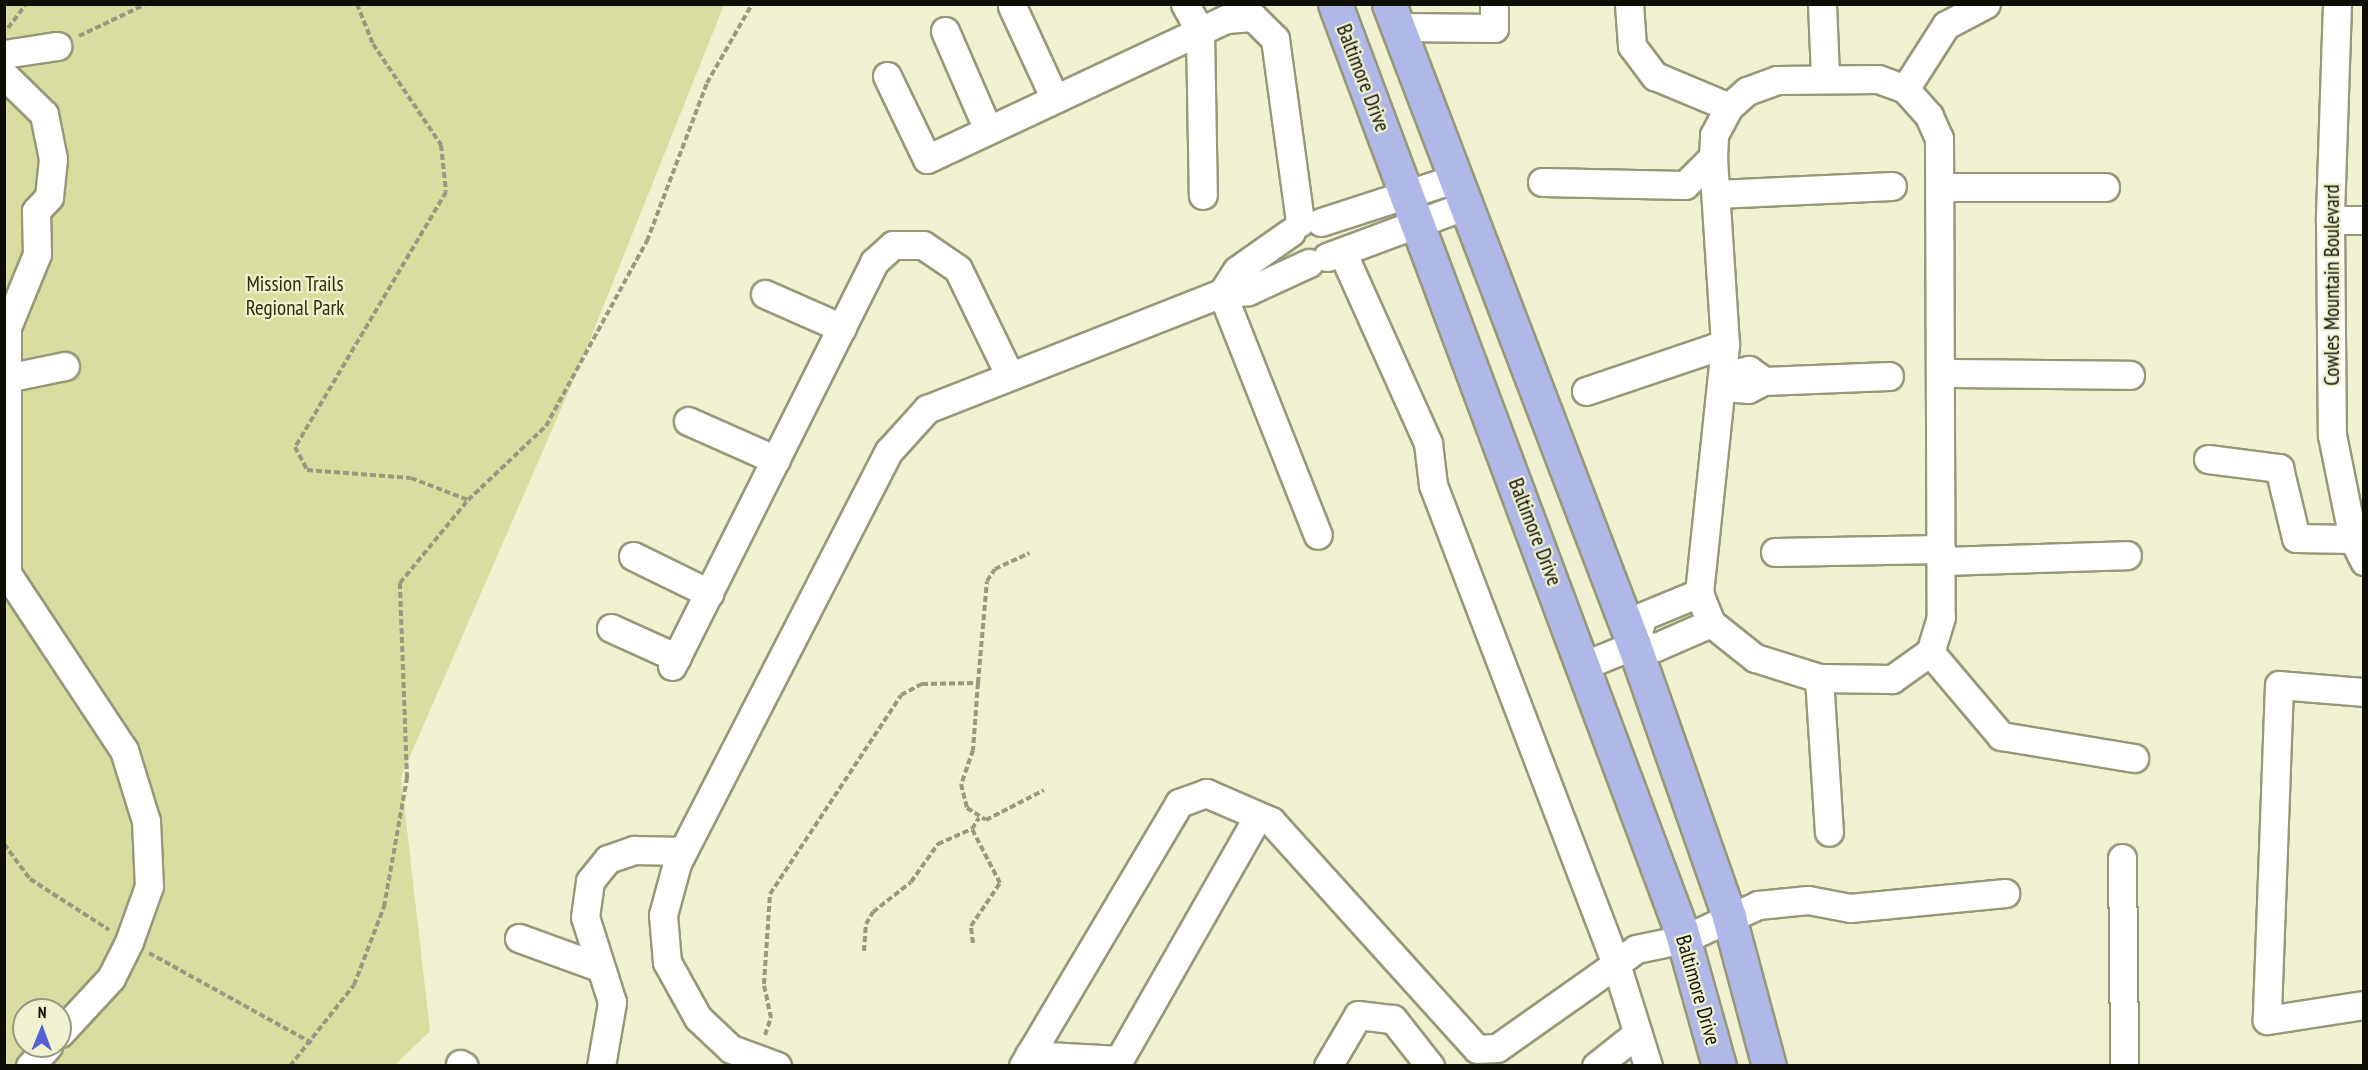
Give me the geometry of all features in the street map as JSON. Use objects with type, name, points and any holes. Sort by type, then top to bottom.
[{"type":"main road","name":"Baltimore Drive","points":[[1335,4],[1585,665],[1719,1065]]},
{"type":"main road","points":[[1394,16],[1459,193],[1634,645],[1729,917],[1769,1065]]},
{"type":"street","points":[[1185,4],[1200,31],[1203,195]]},
{"type":"street","points":[[1394,16],[1494,28],[1494,4]]},
{"type":"street","points":[[1629,4],[1632,46],[1655,76],[1729,107]]},
{"type":"street","points":[[1822,4],[1825,76]]},
{"type":"street","points":[[1905,89],[1946,25],[1986,4]]},
{"type":"street","name":"Cowles Mountain Boulevard","points":[[2337,4],[2330,220],[2332,435],[2358,550]]},
{"type":"street","points":[[1012,6],[1055,99]]},
{"type":"street","points":[[887,76],[927,159],[1226,19],[1253,17],[1275,39],[1304,226],[1292,252],[1325,258]]},
{"type":"street","points":[[945,30],[988,130]]},
{"type":"street","points":[[4,54],[57,46]]},
{"type":"street","points":[[4,75],[44,114],[53,159],[48,197],[36,211],[37,254],[6,327],[11,377],[6,475],[5,570],[124,750],[146,821],[149,886],[129,942],[111,978],[72,1020]]},
{"type":"street","points":[[1825,76],[1878,79],[1905,89],[1929,117],[1939,138],[1943,373],[1941,617],[1930,652],[1892,680],[1820,678],[1755,658],[1711,623],[1699,592],[1725,344],[1713,158],[1714,135],[1729,107],[1747,91],[1777,80],[1825,76]]},
{"type":"street","points":[[1542,182],[1685,185],[1713,158]]},
{"type":"street","points":[[1716,194],[1892,186]]},
{"type":"street","points":[[1940,188],[2105,187]]},
{"type":"street","points":[[766,1062],[731,1049],[698,1018],[667,962],[663,915],[683,851],[889,451],[927,409],[1009,374],[1222,293],[1248,291],[1325,258],[1413,210],[1459,193]]},
{"type":"street","points":[[1222,293],[1237,270],[1304,226],[1413,210]]},
{"type":"street","points":[[2330,220],[2364,220]]},
{"type":"street","points":[[1304,226],[1332,240],[1325,258]]},
{"type":"street","points":[[611,628],[675,662],[874,262],[893,245],[923,245],[958,269],[1009,374]]},
{"type":"street","points":[[1325,258],[1428,443],[1433,485],[1621,962],[1648,1065]]},
{"type":"street","points":[[1222,293],[1318,535]]},
{"type":"street","points":[[765,294],[842,328]]},
{"type":"street","points":[[1586,391],[1725,344]]},
{"type":"street","points":[[11,377],[65,366]]},
{"type":"street","points":[[1943,373],[2130,375]]},
{"type":"street","points":[[1723,376],[1735,388],[1757,388],[1764,381],[1889,376]]},
{"type":"street","points":[[688,421],[776,460]]},
{"type":"street","points":[[2208,459],[2278,468],[2296,538],[2358,550]]},
{"type":"street","points":[[1775,552],[2127,555]]},
{"type":"street","points":[[633,556],[710,593]]},
{"type":"street","points":[[1634,645],[1643,616],[1699,592]]},
{"type":"street","points":[[1585,665],[1634,645],[1656,647],[1711,623]]},
{"type":"street","points":[[1930,652],[2001,736],[2134,758]]},
{"type":"street","points":[[1820,678],[1829,832]]},
{"type":"street","points":[[2364,692],[2279,686],[2267,1020],[2364,1005]]},
{"type":"street","points":[[1026,1060],[1179,803],[1206,794],[1271,821],[1477,1049],[1497,1048],[1621,962],[1636,949],[1677,941],[1758,904],[1808,900],[1850,908],[2006,893]]},
{"type":"street","points":[[1026,1060],[1119,1060],[1258,816]]},
{"type":"street","points":[[601,1065],[612,1002],[599,968],[585,917],[590,881],[608,859],[634,850],[683,851]]},
{"type":"street","points":[[2122,858],[2124,1065]]},
{"type":"street","points":[[519,939],[599,968]]},
{"type":"street","points":[[1328,1065],[1358,1015],[1393,1019],[1430,1065]]},
{"type":"street","points":[[1596,1065],[1638,1033]]},
{"type":"path","points":[[4,33],[26,4]]},
{"type":"path","points":[[57,46],[146,4]]},
{"type":"path","points":[[357,4],[373,44],[441,145],[446,192],[295,447],[307,470],[411,478],[468,500]]},
{"type":"path","points":[[290,1065],[354,985],[384,907],[407,778],[400,583],[468,500],[546,426],[590,352],[647,241],[707,83],[752,4]]},
{"type":"path","points":[[979,818],[960,792],[973,750],[987,581],[995,569],[1029,553]]},
{"type":"path","points":[[766,1062],[771,1018],[764,974],[770,894],[910,686],[978,683]]},
{"type":"path","points":[[864,951],[866,924],[873,912],[911,882],[938,844],[972,829],[979,818],[1004,812],[1044,790]]},
{"type":"path","points":[[972,829],[1000,883],[971,926],[973,943]]},
{"type":"green space","name":"Mission Trails Regional Park","points":[[5,5],[724,5],[575,377],[401,777],[430,1031],[395,1065],[5,1066]]}]
